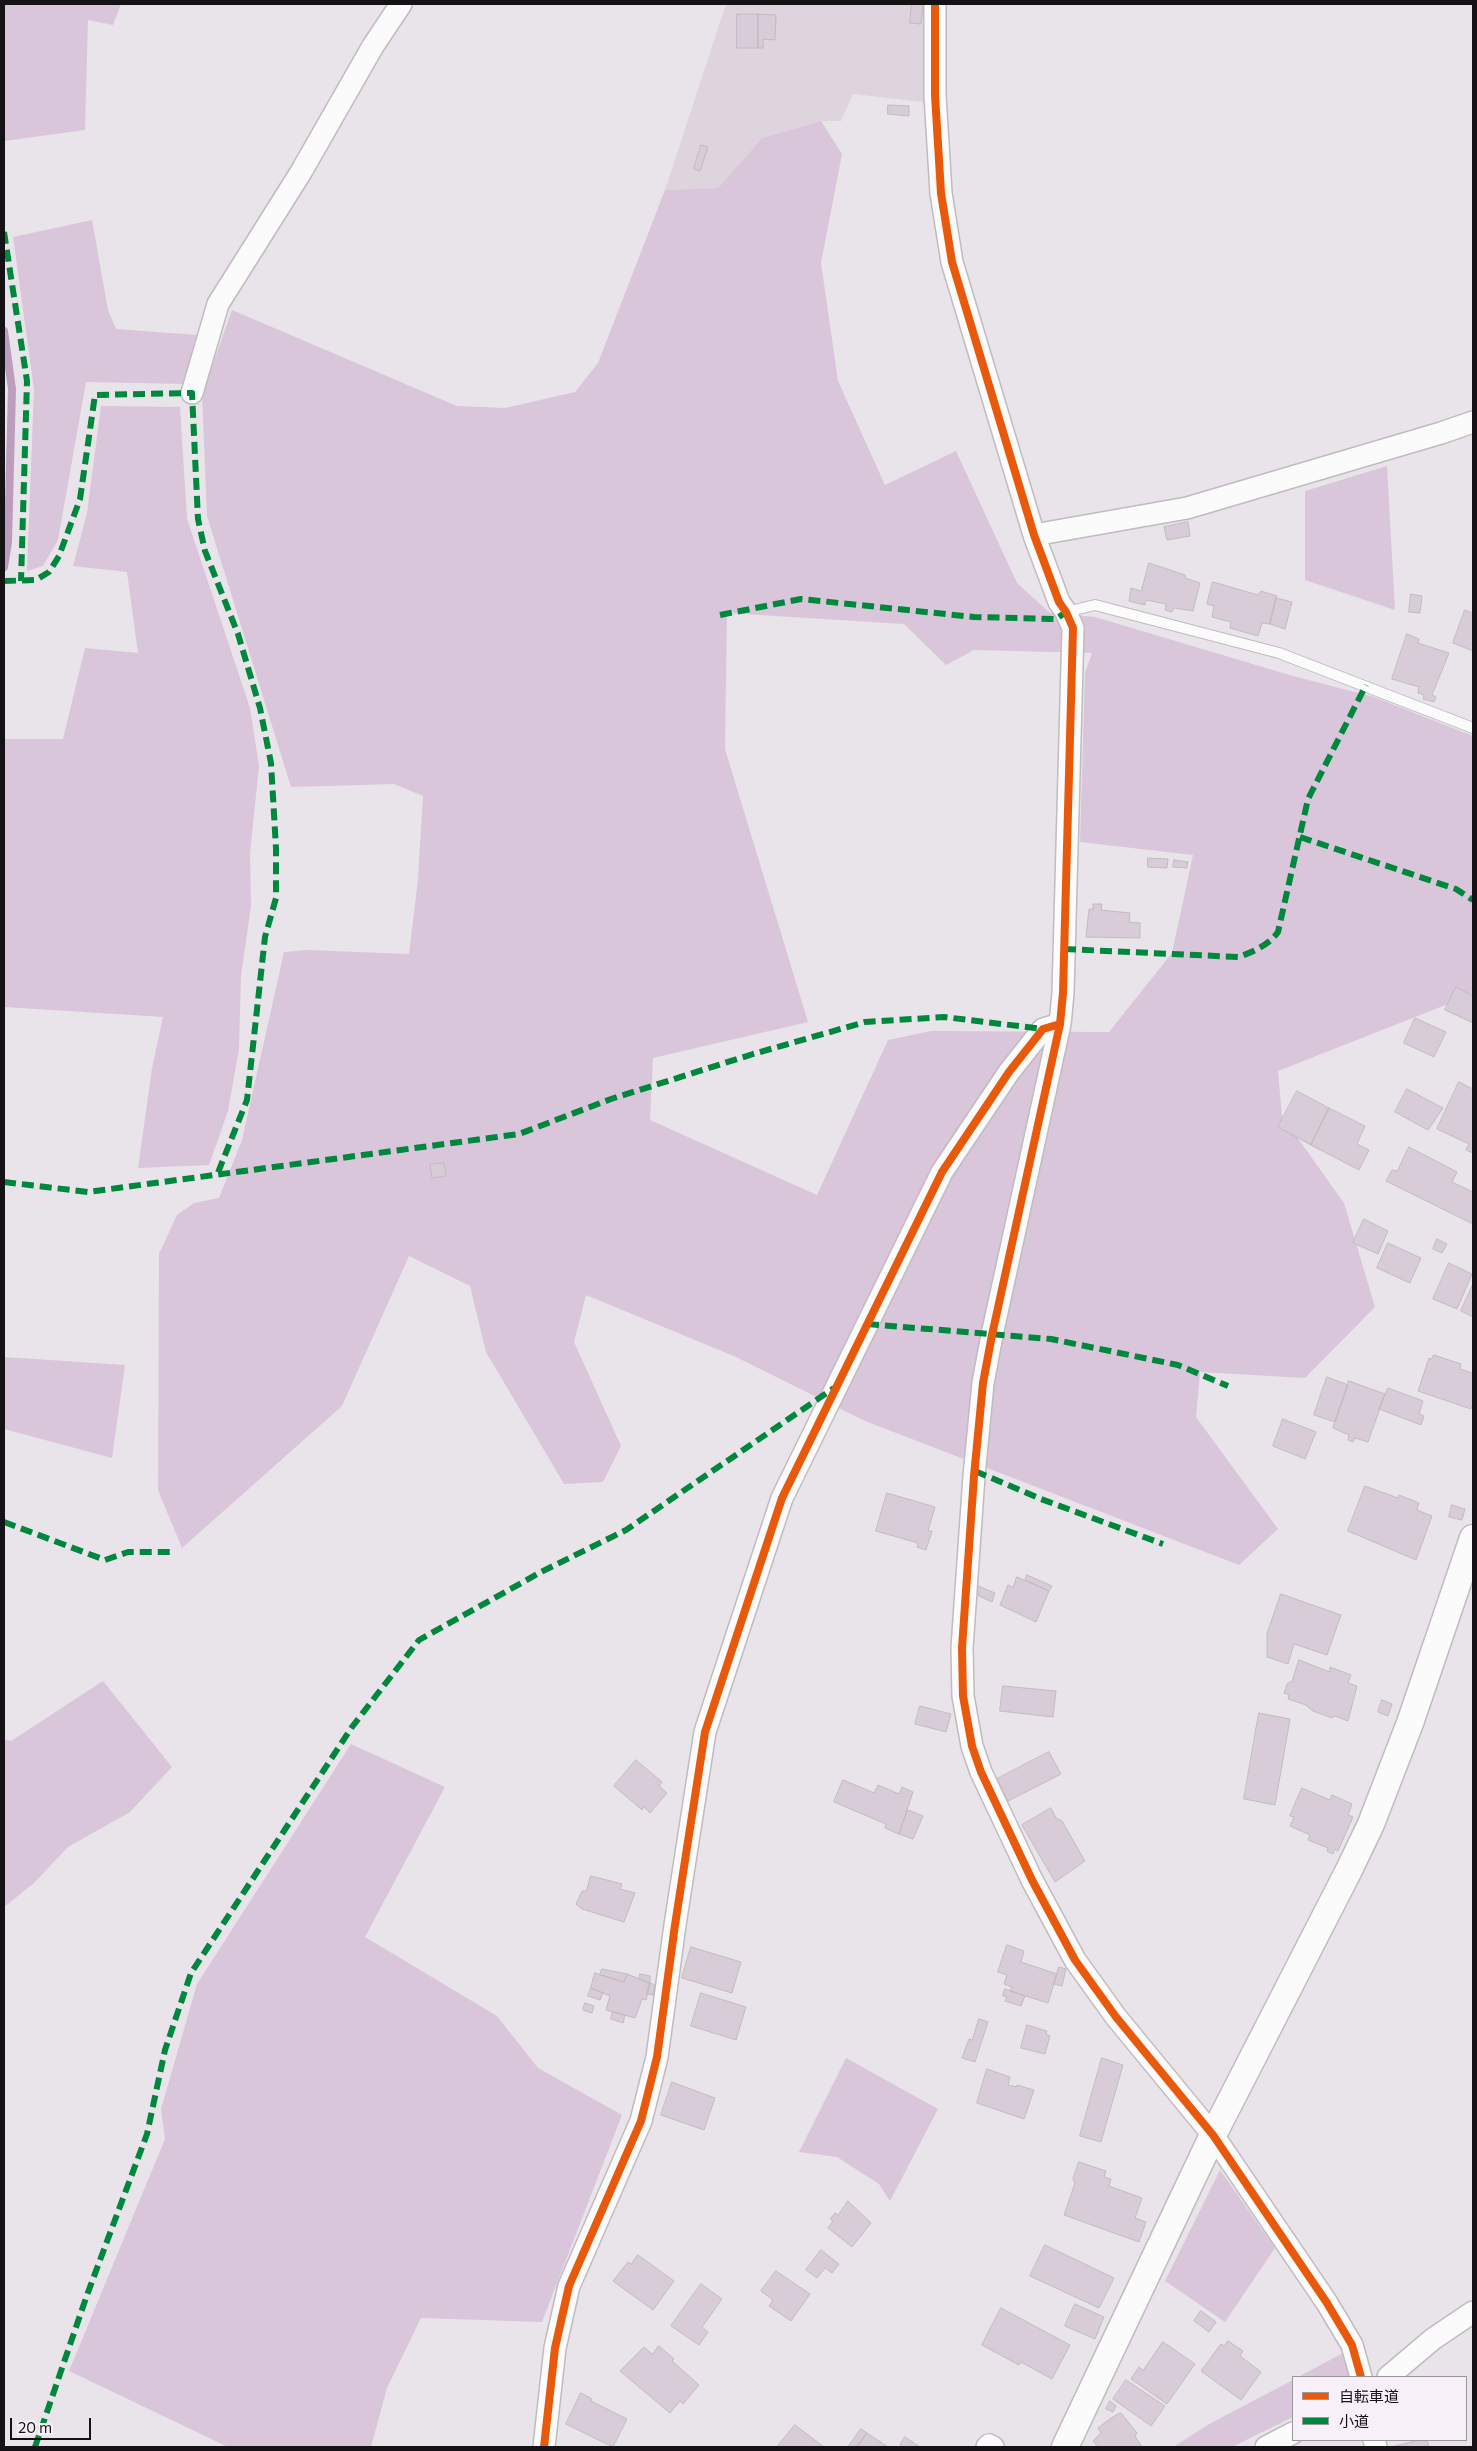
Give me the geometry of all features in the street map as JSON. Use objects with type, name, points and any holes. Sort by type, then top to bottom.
[{"type":"street","points":[[192,393],[218,304],[301,172],[373,46],[401,4]]},
{"type":"street","points":[[935,4],[936,95],[941,193],[952,262],[1034,535],[1059,602],[1073,628],[1063,994],[1060,1024],[983,1383],[974,1476],[962,1648],[963,1696],[972,1746],[980,1772],[1032,1880],[1075,1960],[1116,2017],[1212,2135],[1327,2303],[1352,2345],[1361,2376]]},
{"type":"street","points":[[1034,535],[1187,508],[1423,439],[1473,422]]},
{"type":"street","points":[[544,2447],[555,2348],[569,2286],[641,2121],[657,2057],[705,1732],[782,1498],[942,1172],[1009,1072],[1043,1030],[1060,1024]]},
{"type":"street","points":[[1065,2447],[1212,2135],[1371,1824],[1410,1723],[1473,1538]]},
{"type":"street","points":[[1389,2376],[1433,2339],[1473,2312]]},
{"type":"street","points":[[1266,2447],[1292,2434]]},
{"type":"street","points":[[987,2447],[989,2445],[994,2447]]},
{"type":"lane","points":[[1066,612],[1095,605],[1279,653],[1473,728]]},
{"type":"shaded area","points":[[4,4],[121,4],[113,25],[88,20],[85,130],[4,141]]},
{"type":"shaded area","points":[[726,4],[928,4],[923,102],[853,94],[841,121],[821,121],[762,138],[718,188],[665,190]]},
{"type":"shaded area","points":[[821,121],[842,154],[821,263],[838,381],[885,485],[956,451],[1017,583],[1050,613],[1095,617],[1293,676],[1374,697],[1473,736],[1473,990],[1471,995],[1278,1071],[1282,1116],[1344,1203],[1375,1307],[1305,1378],[1200,1372],[1196,1417],[1278,1529],[1239,1565],[865,1421],[736,1357],[586,1295],[574,1342],[621,1446],[603,1482],[564,1484],[486,1352],[470,1286],[409,1256],[342,1406],[182,1548],[158,1490],[159,1254],[177,1215],[194,1203],[219,1198],[242,1140],[284,952],[308,950],[409,954],[418,879],[423,796],[394,784],[291,787],[207,516],[202,394],[232,310],[457,406],[505,408],[575,392],[598,363],[665,190],[718,188],[762,138]],"holes":[[[727,613],[904,624],[946,665],[974,650],[1092,653],[1085,673],[1080,842],[1193,855],[1172,953],[1109,1032],[931,1031],[888,1040],[817,1195],[650,1120],[653,1058],[808,1022],[725,749]]]},
{"type":"shaded area","points":[[92,220],[108,310],[116,329],[197,335],[185,384],[86,382],[58,540],[43,566],[27,571],[34,389],[13,237]]},
{"type":"shaded area","points":[[101,406],[180,407],[187,519],[250,708],[259,766],[250,854],[251,906],[241,976],[239,1049],[228,1111],[209,1165],[138,1168],[152,1068],[163,1017],[4,1007],[4,739],[63,739],[85,648],[138,653],[127,572],[73,566],[87,513]]},
{"type":"shaded area","points":[[1387,466],[1395,610],[1305,580],[1305,491]]},
{"type":"shaded area","points":[[4,1357],[125,1365],[112,1458],[4,1429]]},
{"type":"shaded area","points":[[103,1681],[172,1767],[130,1812],[68,1847],[34,1883],[4,1907],[4,1739],[11,1741]]},
{"type":"shaded area","points":[[351,1744],[445,1787],[365,1937],[497,2016],[538,2068],[622,2115],[542,2322],[421,2318],[387,2388],[371,2447],[228,2447],[69,2371],[165,2139],[161,2109],[197,1984]]},
{"type":"shaded area","points":[[846,2058],[938,2109],[890,2201],[879,2184],[837,2157],[799,2152]]},
{"type":"shaded area","points":[[1220,2170],[1275,2248],[1225,2322],[1165,2281]]},
{"type":"shaded area","points":[[1343,2353],[1349,2376],[1300,2376]]},
{"type":"shaded area","points":[[1292,2381],[1292,2417],[1232,2447],[1173,2447],[1211,2423]]},
{"type":"building","points":[[912,4],[923,5],[921,24],[910,23]]},
{"type":"building","points":[[737,14],[758,14],[758,48],[737,48]]},
{"type":"building","points":[[758,14],[776,15],[775,40],[763,39],[763,48],[758,48]]},
{"type":"building","points":[[888,105],[909,106],[909,116],[888,114]]},
{"type":"building","points":[[701,145],[708,147],[700,171],[694,169]]},
{"type":"building","points":[[1188,522],[1190,536],[1167,540],[1164,527]]},
{"type":"building","points":[[1149,563],[1185,575],[1185,578],[1200,583],[1193,611],[1174,608],[1172,612],[1165,610],[1166,604],[1146,600],[1145,605],[1129,601],[1131,588],[1141,591]]},
{"type":"building","points":[[1213,582],[1258,595],[1261,591],[1277,596],[1270,624],[1262,623],[1258,636],[1230,628],[1231,622],[1212,617],[1214,606],[1207,604]]},
{"type":"building","points":[[1411,594],[1422,596],[1420,613],[1409,612]]},
{"type":"building","points":[[1276,598],[1292,602],[1285,629],[1270,624]]},
{"type":"building","points":[[1465,610],[1473,613],[1473,651],[1453,643]]},
{"type":"building","points":[[1407,634],[1419,639],[1418,643],[1449,653],[1432,695],[1436,697],[1434,702],[1423,699],[1424,695],[1418,693],[1419,687],[1392,679]]},
{"type":"building","points":[[1148,858],[1168,859],[1167,868],[1148,867]]},
{"type":"building","points":[[1174,860],[1188,862],[1187,868],[1173,867]]},
{"type":"building","points":[[1093,904],[1102,904],[1101,910],[1130,913],[1129,922],[1140,923],[1140,938],[1086,937],[1089,909],[1093,909]]},
{"type":"building","points":[[1456,987],[1473,996],[1473,1023],[1445,1010]]},
{"type":"building","points":[[1415,1018],[1446,1032],[1434,1057],[1404,1043]]},
{"type":"building","points":[[1459,1082],[1473,1089],[1473,1153],[1466,1150],[1469,1144],[1437,1129]]},
{"type":"building","points":[[1407,1089],[1443,1108],[1428,1130],[1395,1112]]},
{"type":"building","points":[[1297,1091],[1329,1108],[1311,1145],[1278,1127]]},
{"type":"building","points":[[1329,1108],[1365,1126],[1357,1144],[1369,1150],[1359,1170],[1311,1145]]},
{"type":"building","points":[[1409,1147],[1457,1172],[1452,1182],[1473,1192],[1473,1224],[1386,1181],[1392,1170],[1397,1171]]},
{"type":"building","points":[[444,1163],[446,1176],[432,1178],[430,1165]]},
{"type":"building","points":[[1364,1219],[1388,1231],[1378,1254],[1353,1243]]},
{"type":"building","points":[[1437,1239],[1447,1244],[1442,1253],[1433,1249]]},
{"type":"building","points":[[1388,1243],[1421,1258],[1410,1283],[1377,1268]]},
{"type":"building","points":[[1449,1263],[1472,1274],[1457,1309],[1433,1299]]},
{"type":"building","points":[[1473,1284],[1473,1317],[1461,1311]]},
{"type":"building","points":[[1434,1355],[1461,1364],[1460,1369],[1473,1373],[1473,1402],[1471,1409],[1418,1391],[1429,1358],[1431,1359]]},
{"type":"building","points":[[1327,1377],[1348,1385],[1335,1422],[1314,1415]]},
{"type":"building","points":[[1349,1381],[1385,1394],[1368,1442],[1355,1438],[1353,1442],[1348,1440],[1349,1435],[1333,1428]]},
{"type":"building","points":[[1388,1388],[1423,1401],[1419,1414],[1424,1416],[1421,1425],[1379,1409]]},
{"type":"building","points":[[1283,1419],[1316,1432],[1305,1459],[1273,1446]]},
{"type":"building","points":[[1365,1486],[1398,1498],[1399,1495],[1419,1503],[1417,1510],[1432,1516],[1416,1560],[1348,1531]]},
{"type":"building","points":[[887,1493],[935,1507],[928,1531],[932,1531],[926,1550],[917,1547],[918,1543],[876,1531]]},
{"type":"building","points":[[1452,1505],[1465,1509],[1462,1520],[1449,1517]]},
{"type":"building","points":[[1027,1575],[1052,1586],[1049,1591],[1025,1580]]},
{"type":"building","points":[[1017,1577],[1049,1591],[1036,1622],[1000,1605],[1008,1585],[1013,1587]]},
{"type":"building","points":[[978,1586],[995,1593],[992,1602],[979,1596]]},
{"type":"building","points":[[1281,1594],[1341,1615],[1327,1655],[1294,1644],[1288,1664],[1267,1657],[1267,1634]]},
{"type":"building","points":[[1299,1660],[1330,1672],[1330,1667],[1351,1675],[1348,1683],[1357,1686],[1348,1721],[1335,1716],[1332,1718],[1313,1711],[1306,1705],[1288,1699],[1289,1695],[1284,1693],[1287,1684],[1292,1681]]},
{"type":"building","points":[[1003,1686],[1056,1691],[1053,1717],[1000,1711]]},
{"type":"building","points":[[1382,1700],[1392,1704],[1388,1716],[1378,1712]]},
{"type":"building","points":[[920,1706],[951,1714],[946,1732],[915,1724]]},
{"type":"building","points":[[1259,1713],[1290,1719],[1275,1805],[1244,1799]]},
{"type":"building","points":[[1049,1752],[1061,1774],[1008,1801],[997,1779]]},
{"type":"building","points":[[636,1760],[662,1782],[659,1786],[667,1793],[650,1813],[644,1807],[642,1810],[614,1786]]},
{"type":"building","points":[[843,1780],[874,1793],[878,1785],[899,1794],[902,1787],[913,1792],[899,1834],[885,1828],[886,1824],[834,1802]]},
{"type":"building","points":[[1302,1788],[1330,1800],[1332,1795],[1352,1804],[1348,1815],[1353,1817],[1338,1851],[1335,1849],[1333,1854],[1327,1851],[1328,1848],[1308,1840],[1310,1835],[1290,1826],[1294,1817],[1290,1816]]},
{"type":"building","points":[[1051,1808],[1056,1818],[1062,1821],[1085,1861],[1055,1882],[1022,1825]]},
{"type":"building","points":[[908,1810],[923,1816],[913,1839],[899,1834]]},
{"type":"building","points":[[591,1876],[622,1884],[620,1889],[635,1893],[624,1922],[582,1909],[576,1904],[582,1891],[586,1891]]},
{"type":"building","points":[[1007,1945],[1024,1951],[1021,1962],[1057,1974],[1048,2003],[1010,1991],[1012,1987],[1004,1984],[1007,1975],[998,1972]]},
{"type":"building","points":[[691,1947],[741,1962],[732,1993],[682,1978]]},
{"type":"building","points":[[1059,1967],[1066,1969],[1062,1986],[1054,1984]]},
{"type":"building","points":[[602,1969],[627,1974],[624,1982],[600,1975]]},
{"type":"building","points":[[595,1973],[624,1982],[627,1974],[650,1983],[646,2000],[642,1999],[635,2018],[606,2010],[610,1996],[591,1988]]},
{"type":"building","points":[[640,1974],[650,1976],[650,1983],[639,1979]]},
{"type":"building","points":[[650,1983],[655,1985],[653,1995],[647,1994]]},
{"type":"building","points":[[591,1988],[603,1993],[600,2000],[588,1996]]},
{"type":"building","points":[[1005,1989],[1025,1996],[1021,2006],[1005,2001],[1007,1997],[1003,1996]]},
{"type":"building","points":[[701,1993],[746,2007],[736,2040],[691,2026]]},
{"type":"building","points":[[585,2003],[594,2006],[592,2013],[583,2010]]},
{"type":"building","points":[[613,2012],[625,2015],[623,2023],[611,2019]]},
{"type":"building","points":[[979,2019],[988,2022],[975,2062],[962,2058],[969,2039],[972,2040]]},
{"type":"building","points":[[1027,2025],[1047,2031],[1046,2034],[1050,2036],[1045,2054],[1021,2048]]},
{"type":"building","points":[[1102,2058],[1123,2065],[1101,2142],[1080,2136]]},
{"type":"building","points":[[987,2069],[1010,2077],[1008,2085],[1017,2087],[1017,2085],[1034,2090],[1024,2119],[977,2103]]},
{"type":"building","points":[[672,2082],[715,2098],[704,2130],[661,2115]]},
{"type":"building","points":[[1079,2162],[1106,2171],[1104,2177],[1111,2179],[1109,2186],[1142,2198],[1135,2218],[1146,2222],[1139,2242],[1064,2215],[1075,2183],[1073,2179]]},
{"type":"building","points":[[848,2201],[871,2223],[852,2247],[828,2228],[833,2221],[830,2219],[835,2213],[838,2215]]},
{"type":"building","points":[[1045,2245],[1114,2278],[1099,2308],[1030,2276]]},
{"type":"building","points":[[821,2250],[839,2264],[832,2273],[825,2268],[817,2278],[806,2270]]},
{"type":"building","points":[[638,2255],[674,2281],[653,2310],[613,2281],[628,2262],[631,2264]]},
{"type":"building","points":[[776,2271],[810,2294],[791,2321],[769,2306],[773,2300],[761,2291]]},
{"type":"building","points":[[701,2284],[722,2299],[702,2327],[708,2332],[699,2345],[671,2326]]},
{"type":"building","points":[[1075,2304],[1104,2317],[1095,2339],[1065,2326]]},
{"type":"building","points":[[1001,2308],[1070,2345],[1052,2379],[1021,2362],[1019,2365],[982,2345]]},
{"type":"building","points":[[1201,2311],[1216,2322],[1209,2332],[1194,2321]]},
{"type":"building","points":[[1228,2341],[1243,2351],[1240,2356],[1261,2372],[1241,2400],[1201,2371],[1221,2344],[1224,2346]]},
{"type":"building","points":[[1163,2342],[1195,2364],[1167,2404],[1131,2379],[1139,2367],[1143,2370]]},
{"type":"building","points":[[659,2346],[674,2359],[672,2361],[699,2385],[683,2404],[680,2401],[670,2413],[620,2371],[644,2347],[652,2354]]},
{"type":"building","points":[[1126,2380],[1165,2406],[1151,2426],[1113,2399]]},
{"type":"building","points":[[581,2393],[592,2399],[591,2401],[627,2419],[613,2447],[566,2424]]},
{"type":"building","points":[[1110,2401],[1116,2406],[1113,2412],[1106,2409]]},
{"type":"building","points":[[1121,2413],[1137,2433],[1135,2436],[1142,2447],[1098,2447],[1093,2441],[1101,2433],[1098,2428]]},
{"type":"building","points":[[795,2425],[824,2447],[777,2447]]},
{"type":"building","points":[[861,2429],[867,2433],[857,2447],[848,2447]]},
{"type":"building","points":[[867,2433],[888,2447],[857,2447]]},
{"type":"building","points":[[905,2437],[920,2447],[904,2447],[900,2445]]},
{"type":"building","points":[[1416,2441],[1427,2441],[1429,2447],[1391,2447]]},
{"type":"waterway","points":[[4,331],[12,389],[8,542],[4,567]]},
{"type":"marked path","points":[[4,232],[27,381],[21,581]]},
{"type":"marked path","points":[[4,581],[36,580],[49,572],[59,556],[80,499],[95,395],[192,393],[198,519],[205,551],[238,634],[260,708],[271,763],[276,848],[276,898],[265,937],[247,1100],[217,1175]]},
{"type":"marked path","points":[[720,615],[801,599],[974,617],[1056,619],[1066,612]]},
{"type":"marked path","points":[[1064,949],[1238,957],[1270,941],[1278,932],[1308,799],[1366,685]]},
{"type":"marked path","points":[[1300,837],[1456,889],[1473,900]]},
{"type":"marked path","points":[[4,1182],[88,1192],[519,1134],[611,1099],[753,1054],[865,1022],[944,1017],[1043,1029]]},
{"type":"marked path","points":[[867,1324],[1051,1339],[1178,1365],[1228,1386]]},
{"type":"marked path","points":[[35,2447],[87,2295],[147,2134],[165,2050],[191,1973],[352,1727],[419,1640],[541,1572],[626,1530],[834,1388]]},
{"type":"marked path","points":[[975,1471],[1041,1499],[1163,1544]]},
{"type":"marked path","points":[[4,1522],[105,1560],[128,1552],[173,1552]]},
{"type":"cycle path","points":[[935,4],[935,95],[941,193],[952,262],[1034,535],[1059,602],[1073,628],[1063,993],[1060,1024],[983,1383],[974,1476],[962,1648],[963,1696],[972,1746],[981,1772],[1032,1880],[1075,1960],[1116,2017],[1213,2135],[1327,2303],[1352,2345],[1361,2376]]},
{"type":"cycle path","points":[[544,2447],[555,2348],[569,2286],[641,2121],[657,2057],[705,1732],[782,1498],[942,1172],[1009,1072],[1043,1029],[1060,1024]]}]
